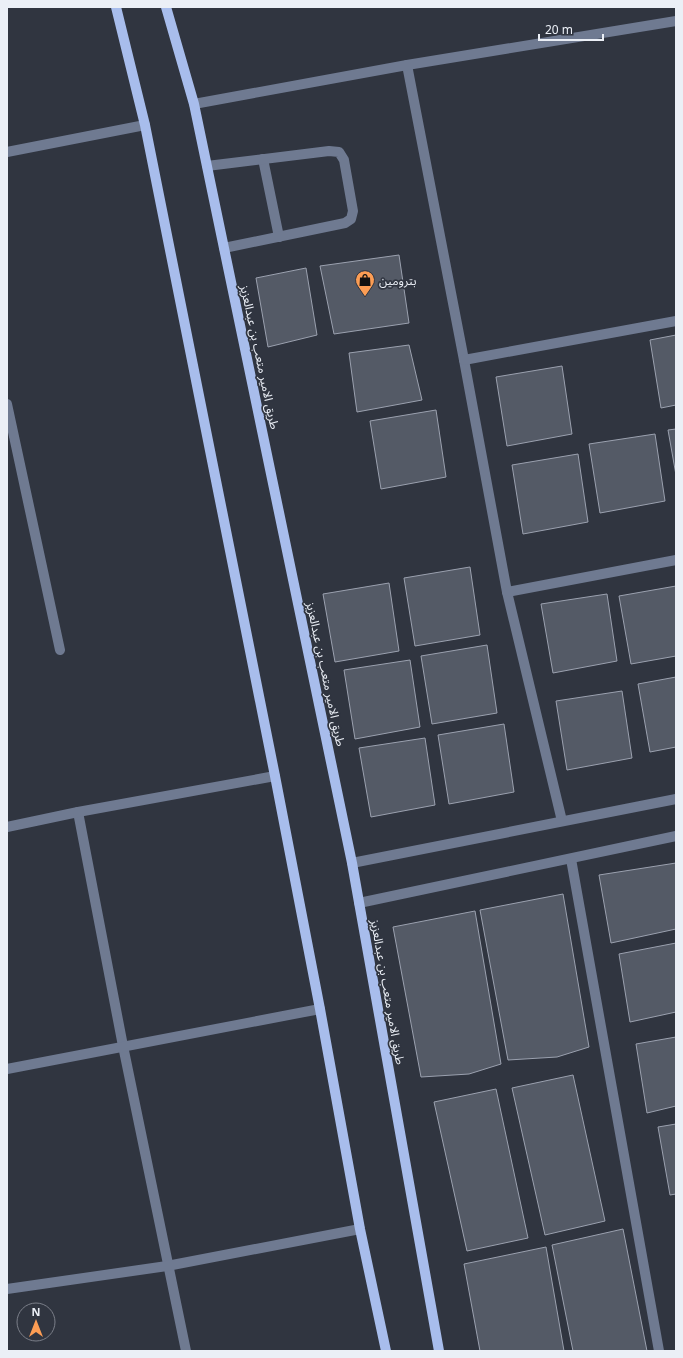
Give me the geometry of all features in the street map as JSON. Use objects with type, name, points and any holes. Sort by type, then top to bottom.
[{"type":"main road","points":[[116,7],[145,125],[275,776],[320,1009],[360,1229],[386,1351]]},
{"type":"main road","name":"طريق الامير متعب بن عبدالعزيز","points":[[166,7],[194,104],[352,863],[439,1351]]},
{"type":"street","points":[[194,104],[407,65],[676,21]]},
{"type":"street","points":[[407,65],[507,592],[562,821]]},
{"type":"street","points":[[7,152],[145,125]]},
{"type":"street","points":[[207,166],[329,150],[339,152],[344,160],[353,211],[351,219],[345,223],[224,248]]},
{"type":"street","points":[[263,159],[279,237]]},
{"type":"street","points":[[464,360],[676,321]]},
{"type":"street","points":[[7,404],[60,650]]},
{"type":"street","points":[[507,592],[676,560]]},
{"type":"street","points":[[7,827],[78,812],[275,776]]},
{"type":"street","points":[[352,863],[676,799]]},
{"type":"street","points":[[78,812],[167,1266],[186,1351]]},
{"type":"street","points":[[359,903],[676,836]]},
{"type":"street","points":[[571,859],[659,1351]]},
{"type":"street","points":[[7,1069],[320,1009]]},
{"type":"street","points":[[7,1289],[167,1266],[360,1229]]},
{"type":"building","points":[[399,255],[409,323],[334,334],[320,266]]},
{"type":"building","points":[[306,268],[317,335],[268,347],[256,278]]},
{"type":"building","points":[[676,335],[676,405],[661,408],[650,340]]},
{"type":"building","points":[[409,345],[422,400],[357,412],[349,353]]},
{"type":"building","points":[[562,366],[572,434],[507,446],[496,377]]},
{"type":"building","points":[[436,410],[446,477],[381,489],[370,421]]},
{"type":"building","points":[[676,429],[676,475],[668,430]]},
{"type":"building","points":[[655,434],[665,501],[600,513],[589,444]]},
{"type":"building","points":[[578,454],[588,522],[523,534],[512,465]]},
{"type":"building","points":[[470,567],[480,635],[415,646],[404,578]]},
{"type":"building","points":[[389,583],[399,651],[335,662],[323,594]]},
{"type":"building","points":[[676,586],[676,656],[631,664],[619,596]]},
{"type":"building","points":[[607,594],[617,661],[553,673],[541,604]]},
{"type":"building","points":[[487,645],[497,713],[432,724],[421,656]]},
{"type":"building","points":[[410,660],[420,727],[355,739],[344,670]]},
{"type":"building","points":[[676,677],[676,747],[650,752],[638,684]]},
{"type":"building","points":[[622,691],[632,758],[567,770],[556,701]]},
{"type":"building","points":[[504,724],[514,792],[449,804],[438,735]]},
{"type":"building","points":[[425,738],[435,805],[371,817],[359,748]]},
{"type":"building","points":[[676,863],[676,929],[611,943],[599,875]]},
{"type":"building","points":[[563,894],[589,1047],[557,1057],[508,1060],[480,910]]},
{"type":"building","points":[[475,911],[501,1064],[469,1074],[421,1077],[393,927]]},
{"type":"building","points":[[676,943],[676,1012],[630,1022],[619,954]]},
{"type":"building","points":[[676,1037],[676,1106],[647,1113],[636,1044]]},
{"type":"building","points":[[573,1075],[605,1221],[545,1235],[512,1088]]},
{"type":"building","points":[[496,1089],[528,1238],[467,1251],[434,1102]]},
{"type":"building","points":[[676,1124],[676,1194],[670,1195],[658,1127]]},
{"type":"building","points":[[623,1229],[647,1351],[573,1351],[552,1245]]},
{"type":"building","points":[[546,1247],[564,1351],[480,1351],[464,1264]]},
{"type":"place","name":"بترومين","points":[[365,297]]}]
